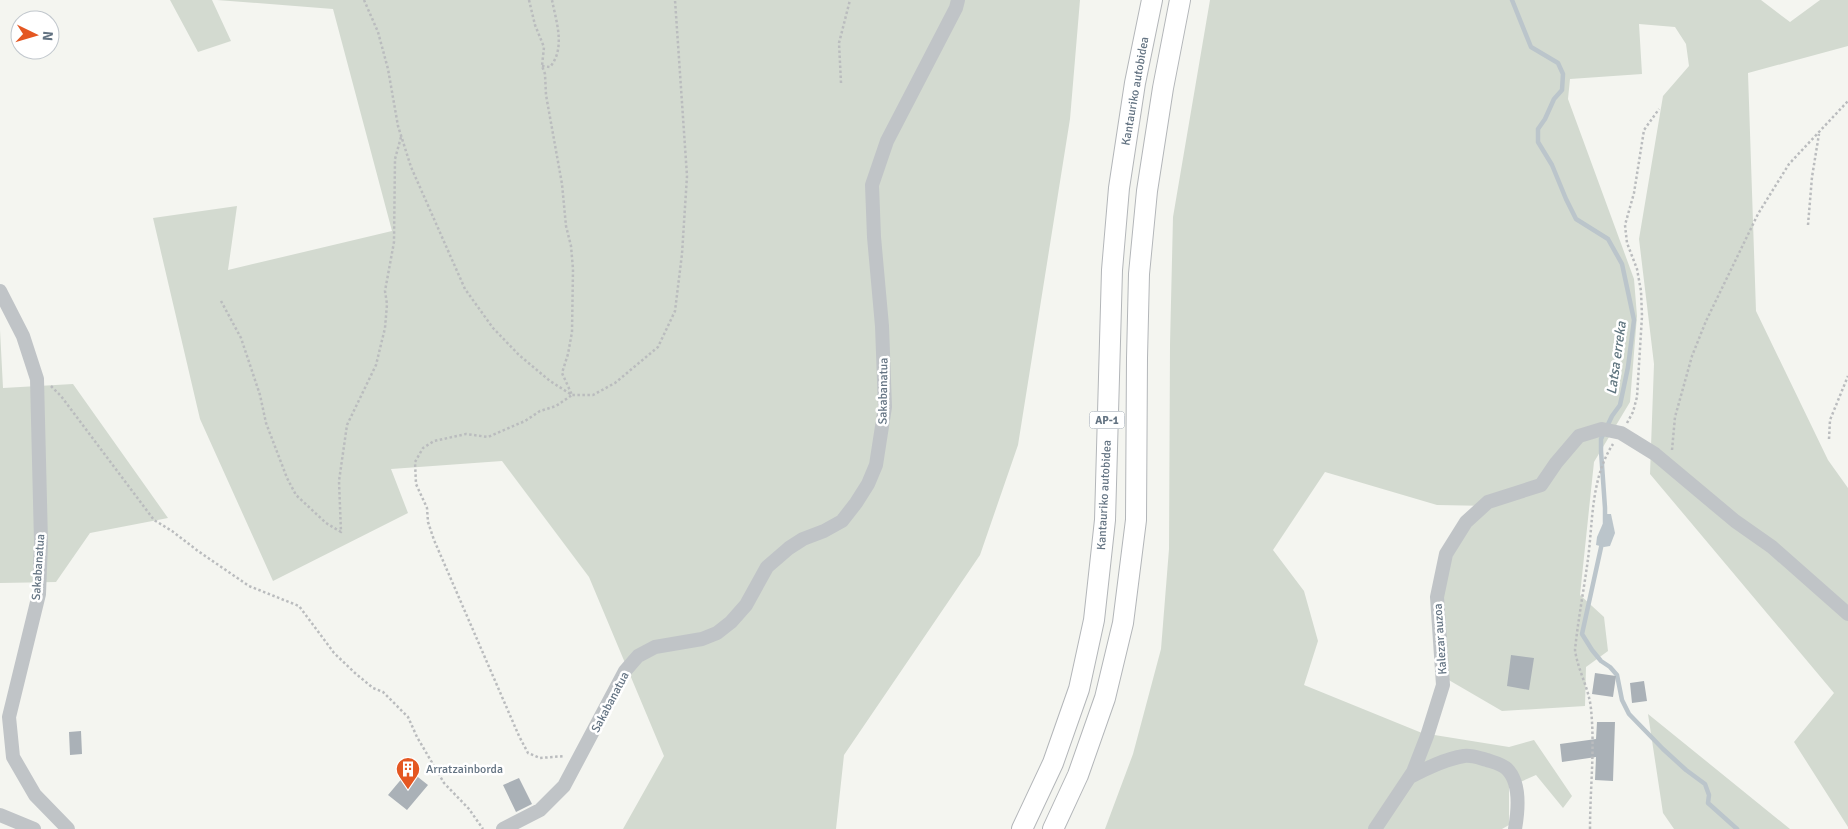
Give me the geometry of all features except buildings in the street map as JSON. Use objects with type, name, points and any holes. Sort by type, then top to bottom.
[{"type":"highway","name":"Kantauriko autobidea","points":[[1022,829],[1053,763],[1079,689],[1094,620],[1105,520],[1112,270],[1119,188],[1135,83],[1152,0]]},
{"type":"highway","points":[[1052,829],[1078,775],[1105,698],[1123,623],[1136,520],[1137,358],[1141,256],[1150,172],[1163,88],[1180,0]]},
{"type":"street","name":"Sakabanatua","points":[[504,829],[540,810],[564,786],[625,671],[638,656],[655,646],[702,639],[717,632],[731,622],[746,605],[767,567],[803,539],[824,531],[842,521],[856,504],[868,484],[876,465],[885,407],[882,326],[875,254],[872,184],[887,141],[956,8],[958,0]]},
{"type":"street","name":"Sakabanatua","points":[[0,291],[23,336],[37,379],[41,532],[39,594],[9,717],[13,757],[35,796],[68,829]]},
{"type":"street","points":[[1612,431],[1655,454],[1734,521],[1772,547],[1848,614]]},
{"type":"street","name":"Kalezar auzoa","points":[[1375,829],[1410,776],[1427,736],[1443,685],[1437,597],[1446,554],[1466,522],[1488,502],[1541,486],[1556,463],[1579,436],[1612,431]]},
{"type":"street","points":[[1410,776],[1465,756],[1475,756],[1498,764],[1507,769],[1513,778],[1516,797],[1515,829]]},
{"type":"street","points":[[0,815],[34,829]]},
{"type":"path","points":[[364,0],[378,32],[388,69],[401,135],[411,167],[465,289],[492,328],[519,355],[550,381],[572,395],[593,396],[615,383],[658,347],[675,311],[682,254],[687,176],[675,0]]},
{"type":"path","points":[[528,0],[535,25],[544,46],[542,66],[545,74],[546,96],[560,170],[571,254],[574,290],[572,332],[562,373],[572,395]]},
{"type":"path","points":[[542,66],[550,67],[555,62],[558,53],[559,42],[552,0]]},
{"type":"path","points":[[841,83],[839,43],[850,0]]},
{"type":"path","points":[[1670,466],[1675,417],[1692,356],[1706,321],[1765,201],[1781,180],[1789,164],[1848,101]]},
{"type":"path","points":[[1590,829],[1591,708],[1588,690],[1577,662],[1575,650],[1592,532],[1595,492],[1612,431],[1633,412],[1636,404],[1642,316],[1641,291],[1637,269],[1626,243],[1625,225],[1634,193],[1644,130],[1659,109]]},
{"type":"path","points":[[1808,225],[1812,177],[1820,132]]},
{"type":"path","points":[[220,301],[241,338],[260,395],[266,423],[287,478],[296,495],[326,523],[341,532],[339,481],[347,425],[376,365],[385,328],[386,291],[394,242],[395,159],[401,135]]},
{"type":"path","points":[[36,373],[44,378],[61,396],[154,520],[249,586],[299,606],[334,653],[373,688],[383,692],[408,717],[417,737],[444,783],[482,829]]},
{"type":"path","points":[[1829,439],[1830,420],[1848,376]]},
{"type":"path","points":[[572,395],[556,406],[488,437],[466,434],[434,442],[423,448],[415,462],[416,484],[427,508],[428,522],[434,540],[497,689],[523,745],[528,753],[540,758],[582,753]]},
{"type":"shaded area","points":[[170,0],[212,0],[231,41],[198,52]]},
{"type":"shaded area","points":[[217,0],[1080,0],[1070,119],[1018,445],[980,555],[844,755],[836,829],[623,829],[664,756],[589,577],[502,461],[391,469],[408,513],[273,581],[200,419],[153,218],[237,206],[228,270],[392,231],[333,9]]},
{"type":"shaded area","points":[[1210,0],[1761,0],[1790,22],[1820,0],[1848,0],[1848,46],[1748,73],[1756,311],[1828,460],[1848,488],[1848,827],[1794,742],[1834,693],[1650,474],[1654,364],[1639,239],[1663,96],[1689,66],[1686,44],[1675,27],[1639,24],[1642,74],[1570,79],[1568,99],[1634,279],[1637,316],[1630,402],[1594,462],[1580,595],[1604,617],[1608,651],[1586,667],[1585,706],[1502,711],[1447,679],[1442,604],[1450,555],[1471,525],[1491,506],[1437,505],[1325,472],[1273,550],[1304,591],[1318,641],[1304,685],[1422,733],[1509,747],[1534,740],[1572,796],[1563,808],[1536,775],[1509,787],[1509,825],[1502,829],[1105,829],[1133,754],[1161,649],[1169,549],[1173,217]]},
{"type":"shaded area","points":[[0,330],[3,388],[73,384],[168,518],[90,533],[56,582],[0,583]]},
{"type":"shaded area","points":[[1607,514],[1611,514],[1615,533],[1610,546],[1604,547],[1596,545],[1597,537]]},
{"type":"shaded area","points":[[1648,714],[1790,829],[1674,829],[1663,813]]},
{"type":"waterway","name":"Latsa erreka","points":[[1512,0],[1531,47],[1558,63],[1563,74],[1562,90],[1554,99],[1538,129],[1538,142],[1552,165],[1576,219],[1608,239],[1622,264],[1634,320],[1628,367],[1620,405],[1612,416],[1601,439],[1605,523]]},
{"type":"waterway","name":"Latsa erreka","points":[[1602,543],[1582,634],[1601,661],[1617,675],[1622,700],[1629,714],[1663,749],[1705,784],[1709,795],[1708,803],[1737,829]]},
{"type":"place","name":"Arratzainborda","points":[[408,790]]}]
